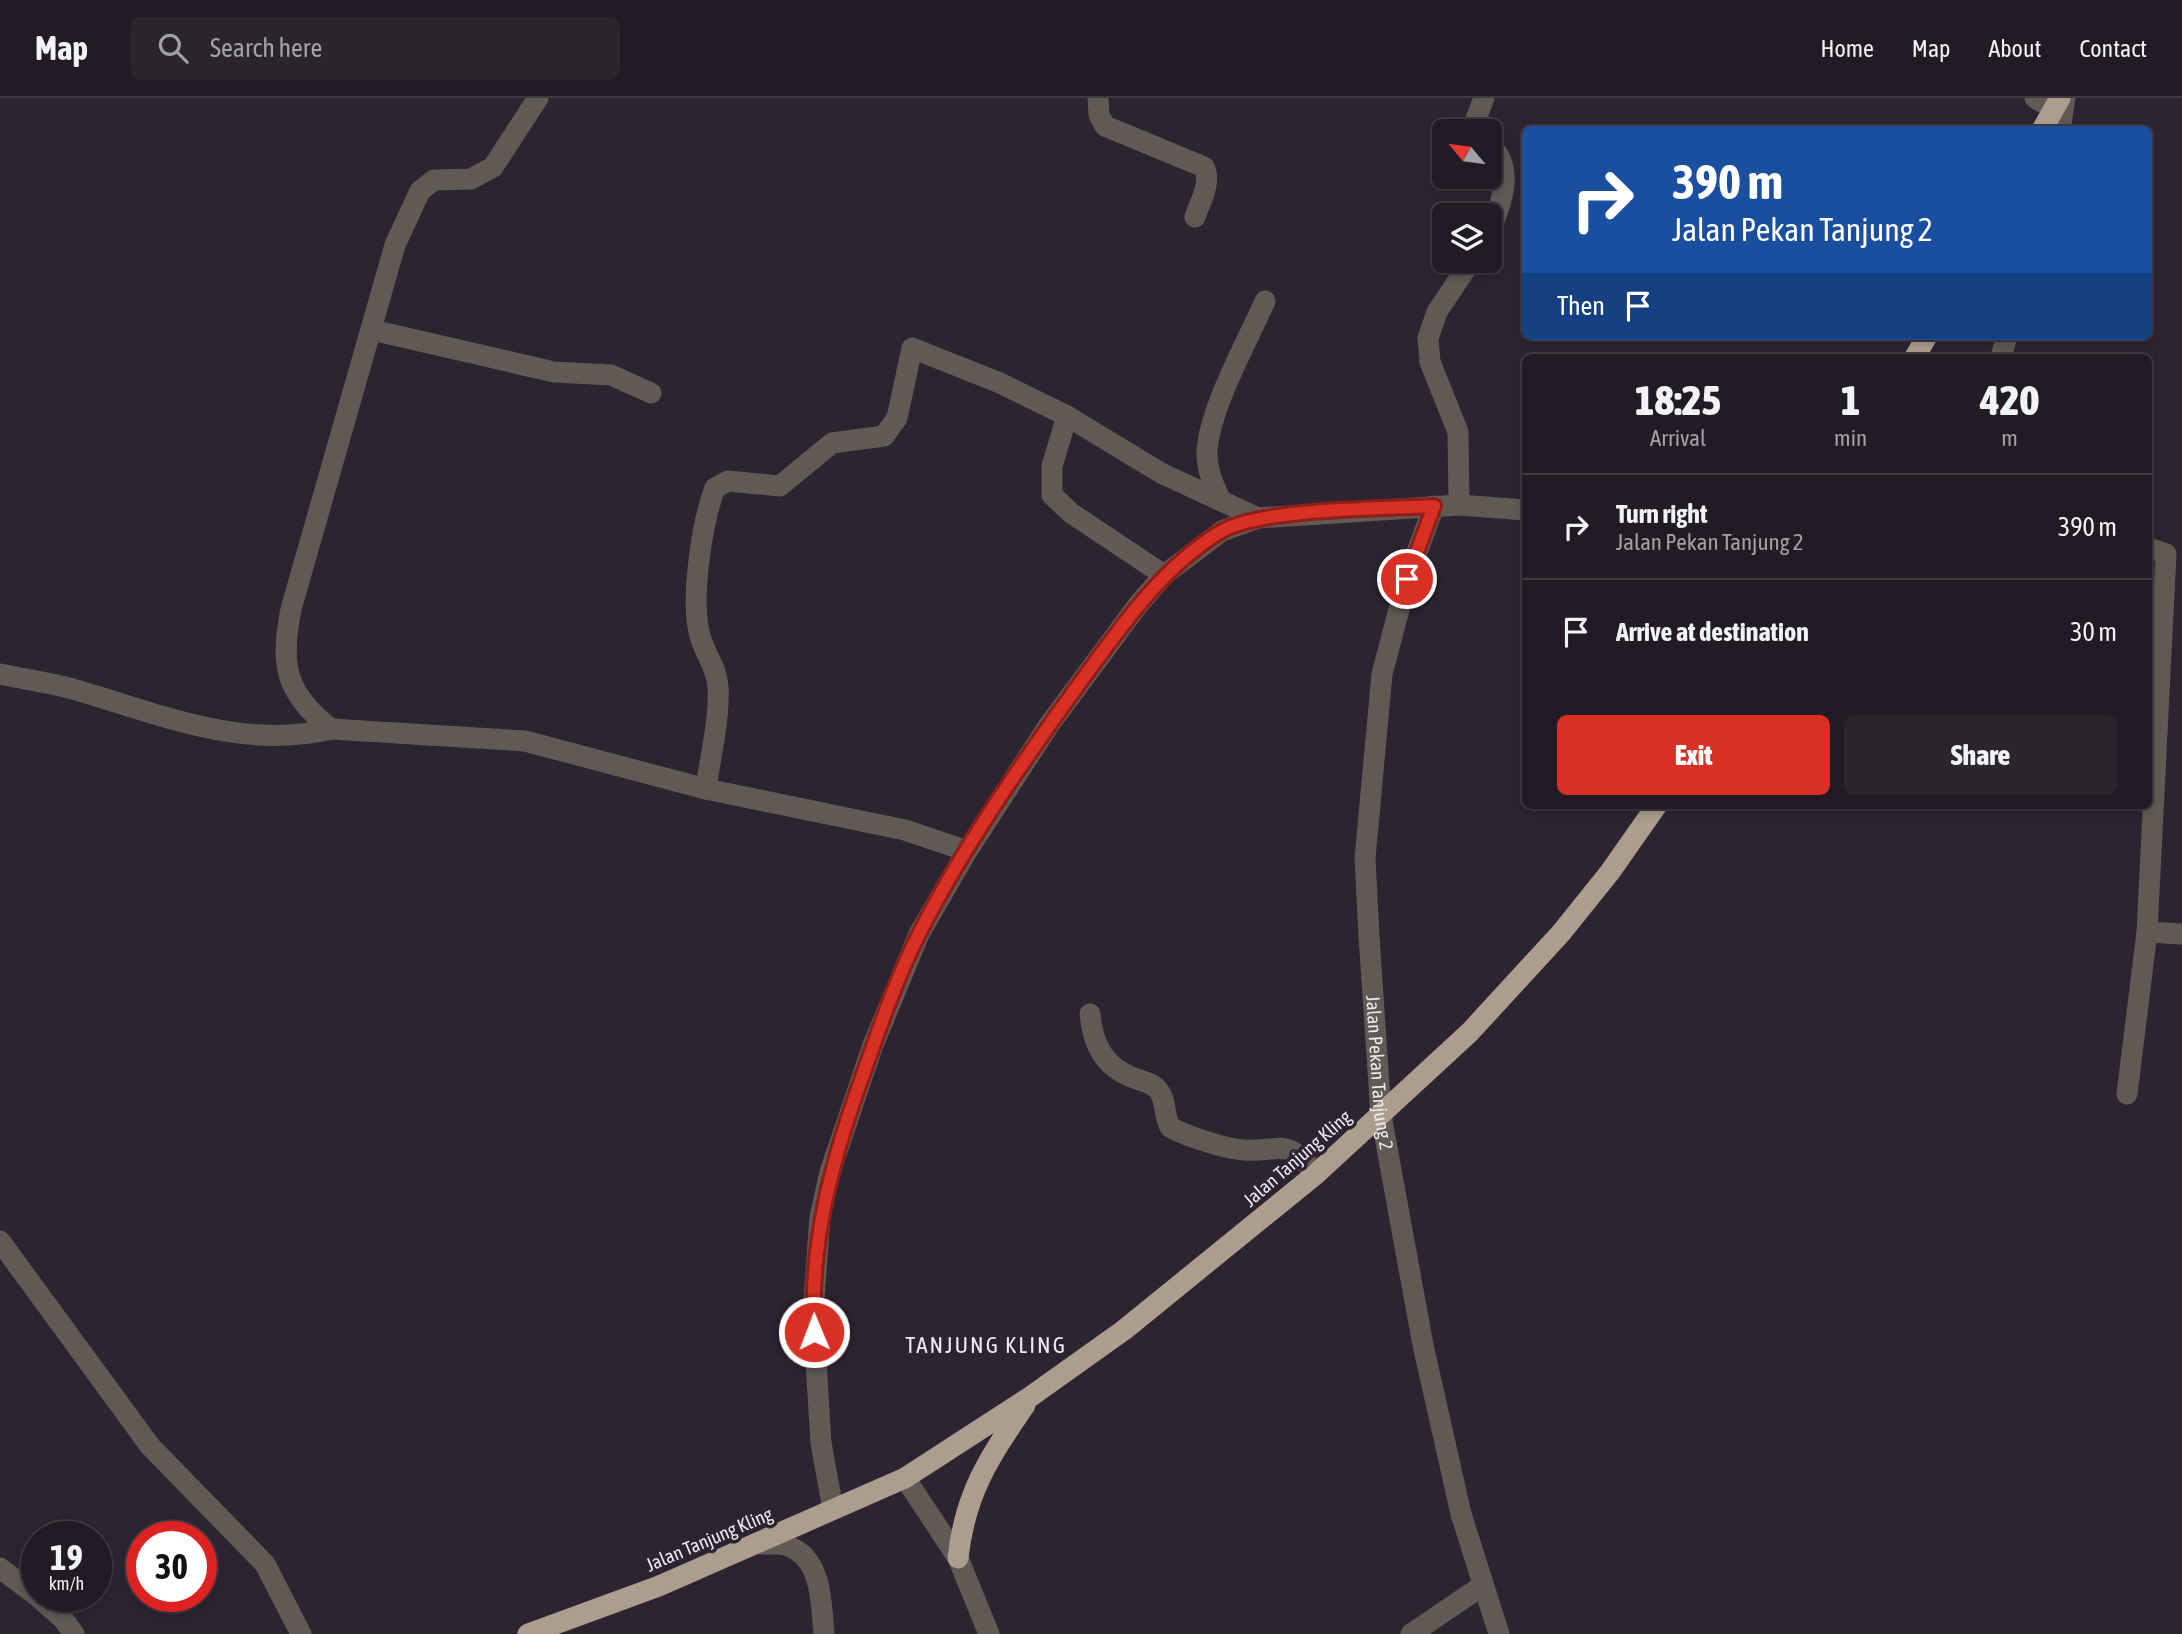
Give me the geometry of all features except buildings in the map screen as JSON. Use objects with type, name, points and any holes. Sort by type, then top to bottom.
[{"type":"highway","points":[[2045,126],[2060,109]]},
{"type":"highway","name":"Jalan Tanjung Kling","points":[[528,1634],[659,1586],[760,1544],[905,1478],[1030,1397],[1207,1265],[1316,1174],[1381,1115],[1514,986],[1610,872],[1654,809]]},
{"type":"highway","points":[[958,1558],[962,1523],[974,1489],[992,1455],[1030,1397]]},
{"type":"street","points":[[331,729],[309,712],[294,692],[286,667],[285,639],[290,609],[395,245],[420,191],[433,180],[471,179],[481,176],[493,167],[538,98]]},
{"type":"street","points":[[1098,98],[1099,115],[1105,126],[1204,167],[1207,173],[1206,187],[1195,216]]},
{"type":"street","points":[[1479,119],[1484,98]]},
{"type":"street","points":[[2035,98],[2060,109]]},
{"type":"street","points":[[1502,160],[1502,184]]},
{"type":"street","points":[[1459,505],[1458,432],[1430,362],[1429,338],[1437,312],[1463,273]]},
{"type":"street","points":[[1221,501],[1209,465],[1210,430],[1265,301]]},
{"type":"street","points":[[372,330],[554,372],[611,375],[651,393]]},
{"type":"street","points":[[706,789],[718,689],[715,666],[699,632],[696,608],[698,574],[715,488],[728,481],[780,486],[832,443],[884,436],[897,418],[912,348],[1000,383],[1067,416],[1161,474],[1258,517]]},
{"type":"street","points":[[1067,416],[1052,466],[1052,495],[1071,513],[1164,575]]},
{"type":"street","points":[[833,1509],[821,1443],[814,1348],[814,1268],[820,1216],[830,1172],[873,1045],[919,934],[967,851],[1049,725],[1138,605],[1164,575],[1222,531],[1258,517],[1459,505],[1522,510]]},
{"type":"street","name":"Jalan Pekan Tanjung 2","points":[[1434,506],[1407,579],[1382,674],[1368,799],[1365,859],[1381,1115],[1423,1345],[1461,1514],[1499,1634]]},
{"type":"street","points":[[2127,1094],[2147,932],[2166,554],[2152,549]]},
{"type":"street","points":[[0,674],[66,687],[214,730],[269,736],[303,736],[331,729],[525,741],[706,789],[905,830],[967,851]]},
{"type":"street","points":[[2147,932],[2182,934]]},
{"type":"street","points":[[1090,1014],[1091,1034],[1098,1050],[1121,1073],[1156,1087],[1163,1096],[1165,1118],[1170,1127],[1242,1150],[1279,1146],[1292,1150],[1316,1174]]},
{"type":"street","points":[[0,1241],[150,1446],[265,1564],[301,1634]]},
{"type":"street","points":[[905,1478],[958,1558],[989,1634]]},
{"type":"street","points":[[760,1544],[788,1546],[812,1568],[819,1581],[824,1634]]},
{"type":"street","points":[[0,1568],[21,1584]]},
{"type":"street","points":[[1411,1634],[1482,1586]]},
{"type":"street","points":[[53,1612],[74,1634]]},
{"type":"district","name":"TANJUNG KLING","points":[[986,1345]]},
{"type":"route","points":[[814,1332],[814,1268],[820,1216],[830,1172],[873,1045],[919,934],[967,851],[1049,725],[1138,605],[1164,575],[1222,531],[1258,517],[1434,506],[1407,579]]}]
